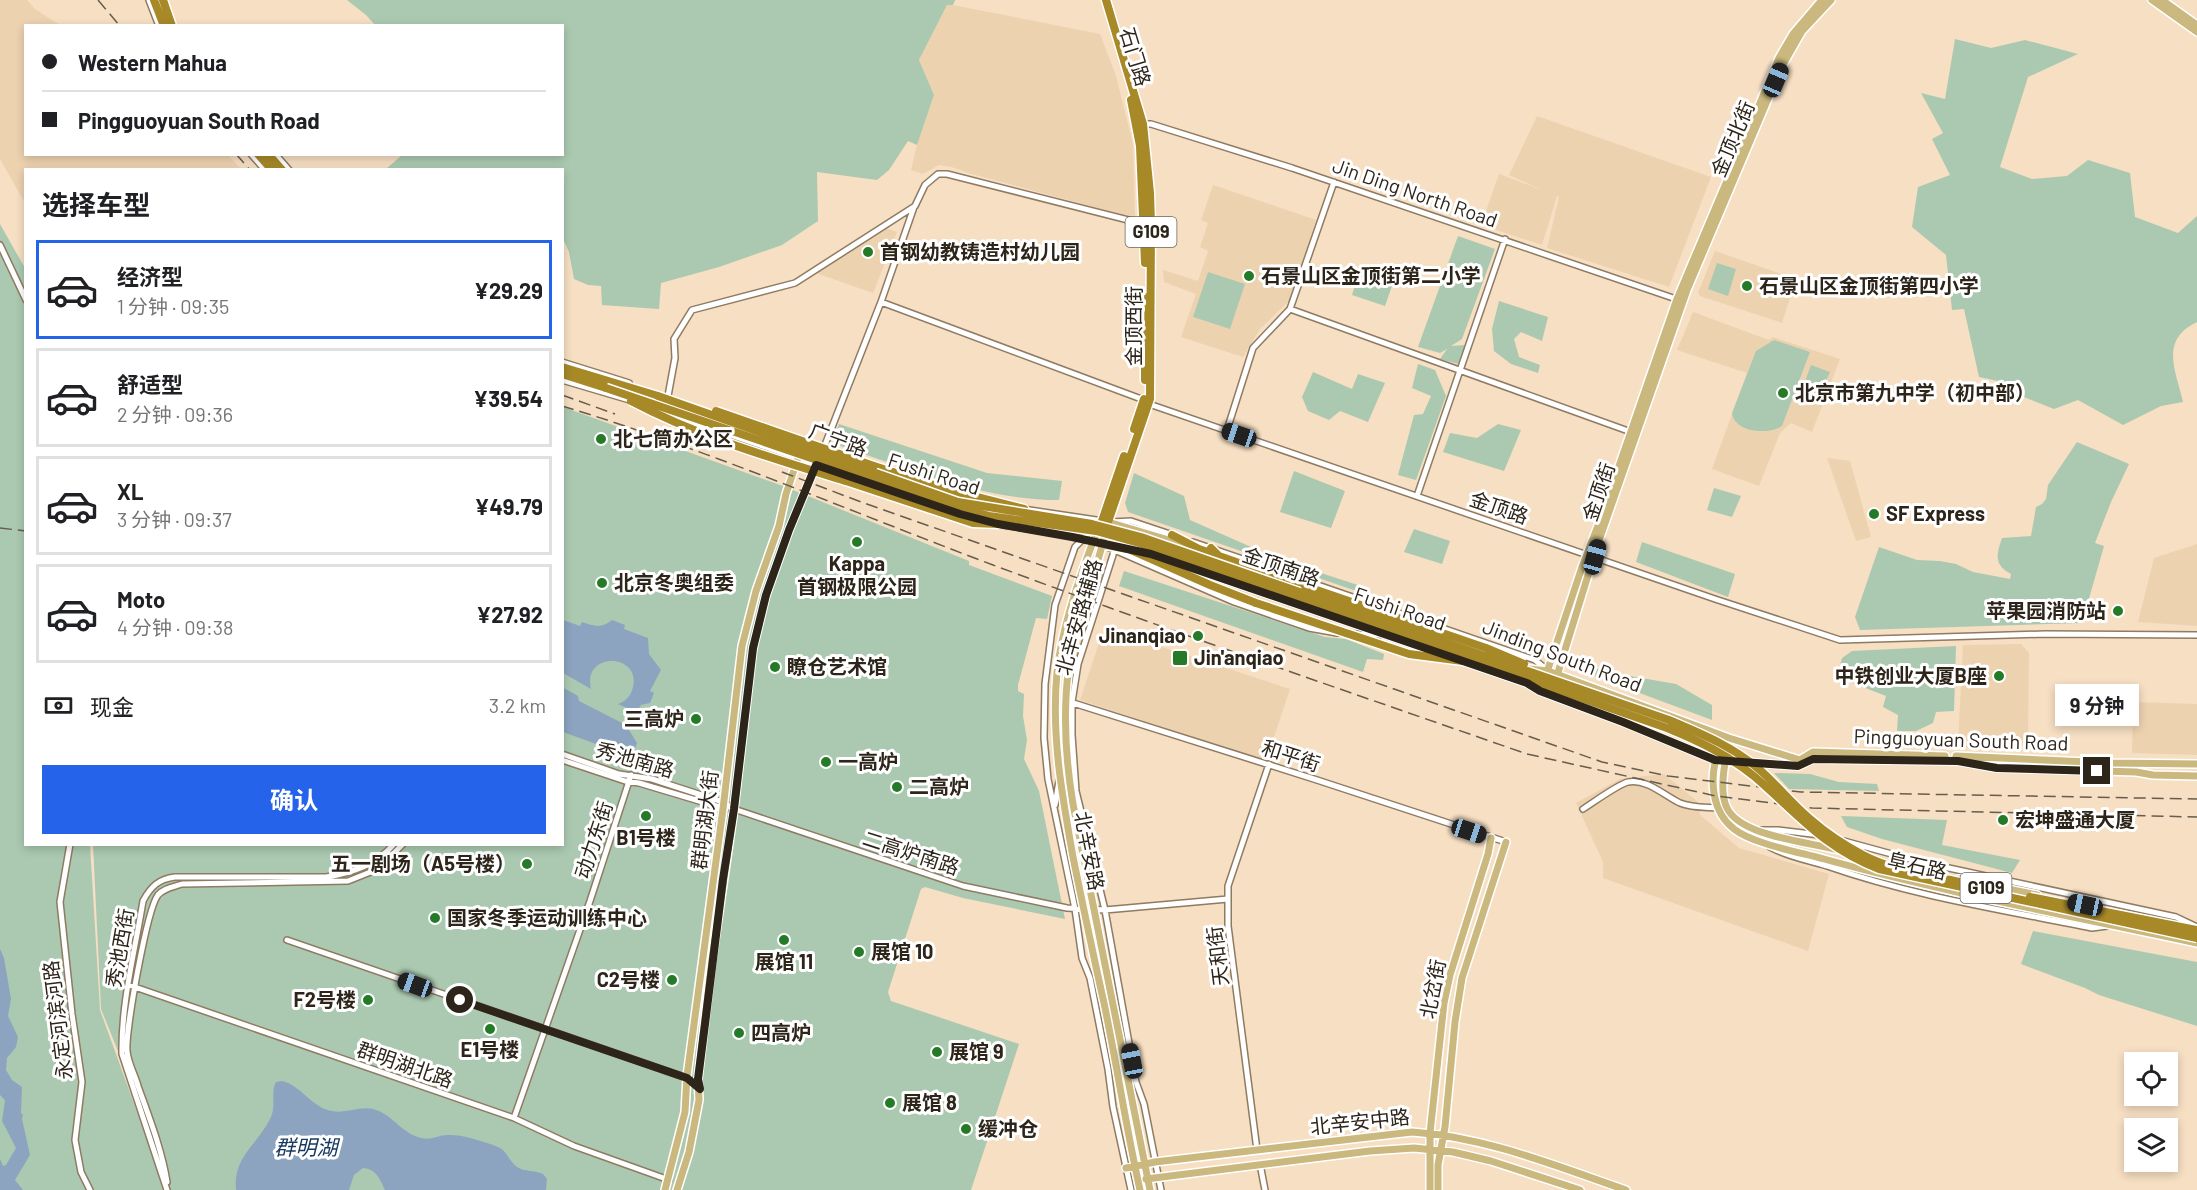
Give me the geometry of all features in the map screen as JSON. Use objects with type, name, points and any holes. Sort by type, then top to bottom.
[{"type":"highway","points":[[154,0],[163,24]]},
{"type":"highway","points":[[165,0],[173,24]]},
{"type":"highway","name":"石门路","points":[[1100,0],[1140,124]]},
{"type":"highway","name":"石门路","points":[[1106,0],[1140,124]]},
{"type":"highway","name":"金顶西街","points":[[1140,124],[1144,224],[1146,402]]},
{"type":"highway","name":"金顶西街","points":[[1105,521],[1146,402],[1151,341],[1150,215],[1140,124]]},
{"type":"highway","points":[[260,156],[270,168]]},
{"type":"highway","points":[[270,156],[280,168]]},
{"type":"highway","name":"Fushi Road","points":[[564,368],[658,396],[958,502],[1092,524],[1141,537],[1552,675],[1669,720],[1723,744],[1760,770],[1809,818],[1829,834],[1875,860],[1981,888],[2197,928]]},
{"type":"highway","name":"Fushi Road","points":[[564,375],[961,509],[989,516],[1096,531],[1138,543],[1667,728],[1707,745],[1754,777],[1822,838],[1862,863],[1898,875],[2197,938]]},
{"type":"highway","points":[[606,388],[655,414],[789,463],[973,523],[998,524]]},
{"type":"highway","points":[[658,396],[736,417],[874,466],[953,491],[1024,509]]},
{"type":"highway","points":[[1172,538],[1486,648],[1552,675]]},
{"type":"highway","points":[[1211,548],[1219,556]]},
{"type":"highway","points":[[1131,550],[1256,603],[1409,654],[1476,663]]},
{"type":"main road","name":"金顶北街","points":[[1680,300],[1779,58],[1793,34],[1822,0]]},
{"type":"main road","name":"金顶北街","points":[[1680,300],[1781,68],[1802,31],[1831,0]]},
{"type":"main road","points":[[2152,0],[2197,32]]},
{"type":"main road","points":[[2162,0],[2197,25]]},
{"type":"main road","name":"金顶街","points":[[1551,695],[1552,675],[1631,432],[1680,300]]},
{"type":"main road","name":"金顶街","points":[[1540,691],[1552,675],[1680,300]]},
{"type":"main road","name":"群明湖大街","points":[[665,1190],[685,1112],[687,1078],[743,639],[798,458]]},
{"type":"main road","name":"群明湖大街","points":[[677,1190],[689,1152],[700,1089],[698,1079],[753,648],[766,595],[789,530],[816,465]]},
{"type":"main road","points":[[1105,521],[1172,538],[1209,559]]},
{"type":"main road","name":"金顶南路","points":[[1105,521],[1114,527],[1552,675]]},
{"type":"main road","name":"北辛安路","points":[[1105,521],[1093,542],[1071,610],[1057,672],[1056,745],[1079,909],[1109,1030],[1140,1190]]},
{"type":"main road","name":"北辛安路","points":[[1105,521],[1103,545],[1077,625],[1066,755],[1073,804],[1150,1190]]},
{"type":"main road","name":"Jinding South Road","points":[[1103,545],[1114,549],[1151,554],[1527,683],[1540,691],[1725,762]]},
{"type":"main road","name":"Jinding South Road","points":[[1552,675],[1579,682],[1726,736]]},
{"type":"main road","name":"阜石路","points":[[1726,736],[1723,777],[1727,808],[1738,821],[1755,830],[1883,863],[2197,928]]},
{"type":"main road","name":"阜石路","points":[[1726,736],[1715,760],[1712,777],[1718,808],[1728,824],[1735,830],[1757,840],[1890,877],[2197,943]]},
{"type":"main road","name":"Pingguoyuan South Road","points":[[1726,736],[1800,760],[1813,752],[2197,764]]},
{"type":"main road","name":"Pingguoyuan South Road","points":[[1725,762],[1798,766],[1813,759],[1958,761],[1997,768],[2197,776]]},
{"type":"main road","name":"北岔街","points":[[1430,1190],[1430,1133],[1448,984],[1491,838]]},
{"type":"main road","name":"北岔街","points":[[1438,1190],[1455,1022],[1462,978],[1506,842]]},
{"type":"main road","name":"北辛安中路","points":[[1126,1168],[1257,1149],[1412,1132],[1430,1133],[1491,1145],[1626,1190]]},
{"type":"main road","name":"北辛安中路","points":[[1138,1181],[1389,1149],[1441,1151],[1491,1161],[1580,1190]]},
{"type":"street","points":[[149,0],[158,24]]},
{"type":"street","name":"Jin Ding North Road","points":[[1140,124],[1203,140],[1334,182],[1680,300]]},
{"type":"street","points":[[253,156],[263,168]]},
{"type":"street","points":[[277,156],[287,168]]},
{"type":"street","points":[[823,450],[881,302],[915,206],[925,185],[938,174],[947,174],[1144,224]]},
{"type":"street","points":[[1227,430],[1253,348],[1290,309],[1334,182]]},
{"type":"street","points":[[668,396],[675,358],[674,339],[692,310],[795,283],[915,206]]},
{"type":"street","points":[[1417,496],[1505,239]]},
{"type":"street","points":[[0,245],[24,296]]},
{"type":"street","name":"金顶路","points":[[881,302],[1146,402],[1840,640],[2085,633],[2197,635]]},
{"type":"street","points":[[1290,309],[1631,432]]},
{"type":"street","name":"广宁路","points":[[564,363],[668,396],[956,496],[1105,521]]},
{"type":"street","name":"广宁路","points":[[564,381],[604,392],[960,514],[998,524],[1084,539],[1103,545]]},
{"type":"street","name":"北辛安路辅路","points":[[1105,521],[1075,547],[1056,605],[1046,667],[1044,738],[1054,810],[1079,909],[1082,958],[1089,978],[1131,1190]]},
{"type":"street","name":"Jinding South Road","points":[[1172,538],[1211,548],[1535,660],[1552,675]]},
{"type":"street","points":[[1114,549],[1234,602],[1309,628],[1334,633],[1388,635]]},
{"type":"street","name":"北辛安路辅路","points":[[1114,549],[1082,649],[1069,702],[1076,791],[1105,910],[1136,1082],[1144,1104],[1161,1190]]},
{"type":"street","points":[[1392,610],[1403,626]]},
{"type":"street","points":[[1465,647],[1480,641]]},
{"type":"street","points":[[1571,703],[1579,682]]},
{"type":"street","name":"和平街","points":[[1069,702],[1269,764],[1506,842]]},
{"type":"street","name":"秀池南路","points":[[564,755],[619,774],[652,778],[723,806]]},
{"type":"street","name":"秀池南路","points":[[564,761],[629,782],[734,809]]},
{"type":"street","name":"天和街","points":[[1257,1149],[1228,926],[1228,886],[1269,764]]},
{"type":"street","name":"动力东街","points":[[514,1118],[590,901],[631,775]]},
{"type":"street","points":[[1054,810],[1059,779]]},
{"type":"street","points":[[1583,809],[1627,782],[1647,785],[1681,803],[1718,808]]},
{"type":"street","points":[[1073,804],[1076,791]]},
{"type":"street","name":"二高炉南路","points":[[734,809],[963,886],[1079,909],[1105,910],[1228,899]]},
{"type":"street","name":"永定河滨河路","points":[[70,846],[60,902],[82,1082],[75,1140],[81,1173],[90,1190]]},
{"type":"street","name":"秀池西街","points":[[168,1190],[151,1124],[127,1053],[132,986],[144,901],[149,891],[156,883],[175,877],[334,875],[361,868],[376,861],[391,846]]},
{"type":"street","name":"秀池西街","points":[[132,986],[151,908],[158,896],[167,888],[182,884],[348,881],[378,869],[401,846]]},
{"type":"street","points":[[287,940],[687,1078],[700,1089]]},
{"type":"street","name":"群明湖北路","points":[[132,986],[514,1118],[574,1146],[669,1180]]},
{"type":"street","points":[[1120,1042],[1124,1019]]},
{"type":"street","points":[[1108,1069],[1109,1030]]},
{"type":"street","points":[[1260,1164],[1265,1190]]},
{"type":"shaded area","points":[[0,0],[27,0],[35,9],[58,24],[24,24],[24,156],[229,156],[240,168],[24,168],[24,201],[0,159]]},
{"type":"shaded area","points":[[947,5],[1100,34],[1116,76],[1133,144],[1135,218],[952,167],[939,165],[923,174],[911,170],[934,95],[919,60]]},
{"type":"shaded area","points":[[1537,116],[1711,177],[1669,287],[1547,248],[1559,197],[1557,196],[1542,245],[1481,225],[1499,174],[1542,190],[1509,175]]},
{"type":"shaded area","name":"石景山区金顶街第二小学","points":[[1213,185],[1316,220],[1290,300],[1260,329],[1243,357],[1181,337],[1196,294],[1164,282],[1163,270],[1198,281],[1208,251],[1200,247],[1208,223],[1201,220]]},
{"type":"shaded area","name":"首钢幼教铸造村幼儿园","points":[[885,228],[897,232],[873,293],[816,273]]},
{"type":"shaded area","name":"石景山区金顶街第四小学","points":[[1715,251],[1796,279],[1782,323],[1700,296],[1698,293]]},
{"type":"shaded area","name":"北京市第九中学（初中部）","points":[[1693,312],[1769,340],[1773,337],[1840,359],[1812,432],[1791,423],[1780,433],[1759,486],[1712,469],[1747,373],[1677,350]]},
{"type":"shaded area","points":[[1827,458],[1850,461],[1871,537],[1856,541]]},
{"type":"shaded area","points":[[2197,544],[2197,626],[2138,622],[2154,558]]},
{"type":"shaded area","points":[[1104,628],[1290,689],[1266,761],[1080,700]]},
{"type":"shaded area","points":[[2021,644],[2029,653],[2028,739],[2021,746],[1962,748],[1958,744],[1963,645]]},
{"type":"shaded area","points":[[2133,702],[2197,704],[2197,755],[2132,753]]},
{"type":"shaded area","points":[[1664,774],[1698,802],[1700,815],[1739,848],[1829,874],[1808,951],[1603,878],[1603,862],[1576,803],[1620,779]]},
{"type":"green space","points":[[347,0],[955,0],[953,5],[947,5],[919,60],[934,95],[917,145],[908,141],[889,170],[877,180],[817,172],[818,221],[782,245],[719,267],[661,283],[659,309],[602,305],[601,286],[588,285],[574,279],[569,252],[564,241],[564,168],[387,168],[401,156],[564,156],[564,24],[374,24]]},
{"type":"green space","points":[[1955,39],[1991,48],[2025,40],[2078,54],[2028,77],[2000,167],[2032,179],[2067,176],[2088,160],[2130,173],[2135,217],[2178,233],[2197,216],[2197,322],[2185,329],[2178,338],[2173,357],[2183,402],[2161,406],[2123,425],[2078,400],[2054,409],[2014,393],[2017,385],[1979,377],[1964,309],[1952,310],[1946,255],[1912,227],[1918,187],[1950,175],[1932,139],[1943,133],[1921,93],[1945,99]]},
{"type":"green space","points":[[0,224],[24,266],[24,846],[90,846],[100,1010],[164,1190],[0,1190]]},
{"type":"green space","points":[[1458,236],[1495,249],[1462,339],[1451,346],[1465,345],[1458,364],[1440,359],[1447,349],[1440,353],[1418,347]]},
{"type":"green space","points":[[1717,263],[1736,269],[1728,296],[1708,289]]},
{"type":"green space","points":[[1360,269],[1393,283],[1385,306],[1352,295]]},
{"type":"green space","points":[[1208,272],[1245,284],[1230,329],[1193,317]]},
{"type":"green space","points":[[1499,301],[1548,317],[1542,341],[1521,332],[1514,339],[1519,357],[1540,365],[1538,373],[1511,364],[1494,351],[1492,329]]},
{"type":"green space","points":[[1774,340],[1810,352],[1782,426],[1769,431],[1745,428],[1734,420],[1732,413],[1756,351]]},
{"type":"green space","points":[[1418,364],[1435,370],[1446,396],[1416,480],[1398,475],[1414,415],[1423,414],[1431,396],[1412,388]]},
{"type":"green space","points":[[1811,365],[1830,372],[1820,395],[1803,387]]},
{"type":"green space","points":[[1313,372],[1352,389],[1358,374],[1385,383],[1368,422],[1340,411],[1329,420],[1308,411],[1302,397]]},
{"type":"green space","points":[[564,407],[783,486],[969,561],[969,565],[1052,596],[1047,619],[1036,618],[1018,691],[1024,694],[1023,716],[1027,740],[1024,759],[1039,791],[1065,919],[963,898],[925,887],[921,889],[888,992],[891,1001],[1019,1044],[971,1190],[166,1190],[151,1133],[101,1009],[93,846],[564,846]]},
{"type":"green space","points":[[839,424],[987,473],[1062,481],[1059,500],[1031,499],[974,489],[892,464],[838,445],[834,437]]},
{"type":"green space","points":[[1498,424],[1521,430],[1504,471],[1443,452],[1450,433],[1477,438]]},
{"type":"green space","points":[[2077,442],[2129,464],[2095,543],[2104,546],[2082,623],[1860,630],[1855,617],[1879,547],[1917,560],[1956,564],[1973,572],[2010,579],[2011,574],[2005,571],[1998,559],[2002,538],[2031,536],[2036,507],[2046,499],[2048,485]]},
{"type":"green space","points":[[1294,471],[1345,491],[1331,528],[1280,512]]},
{"type":"green space","points":[[1134,473],[1184,496],[1190,520],[1278,559],[1367,588],[1365,594],[1128,512],[1125,503]]},
{"type":"green space","points":[[1714,488],[1741,496],[1732,517],[1707,510]]},
{"type":"green space","points":[[1414,529],[1450,541],[1442,564],[1404,552]]},
{"type":"green space","points":[[1642,542],[1735,574],[1728,597],[1636,562]]},
{"type":"green space","points":[[1124,571],[1325,637],[1346,639],[1384,654],[1383,660],[1367,659],[1363,672],[1119,586]]},
{"type":"green space","points":[[1956,646],[1954,711],[1936,712],[1933,723],[1916,731],[1897,731],[1898,715],[1883,707],[1886,696],[1837,677],[1842,658],[1852,651]]},
{"type":"green space","points":[[1577,663],[1613,673],[1676,684],[1712,705],[1712,720],[1586,673]]},
{"type":"green space","points":[[1774,773],[1810,774],[1839,782],[1877,784],[1879,791],[1789,789]]},
{"type":"green space","points":[[1841,816],[1947,820],[1942,845],[2020,860],[2012,873],[1882,839],[1847,827]]},
{"type":"green space","points":[[2033,931],[2197,962],[2197,1026],[2099,995],[2021,964]]},
{"type":"water","points":[[564,620],[580,626],[582,622],[597,626],[612,620],[625,625],[624,629],[648,638],[649,654],[661,670],[650,691],[654,693],[650,703],[641,705],[636,712],[618,704],[628,698],[633,687],[633,676],[629,668],[621,663],[612,661],[602,663],[595,668],[591,677],[591,689],[564,674]]},
{"type":"water","points":[[564,688],[578,696],[579,701],[626,725],[637,743],[632,757],[564,732]]},
{"type":"water","points":[[0,949],[4,958],[11,999],[8,1016],[18,1037],[16,1047],[7,1058],[6,1070],[12,1080],[22,1087],[21,1113],[30,1155],[15,1180],[23,1190],[0,1190],[0,1159],[3,1166],[6,1165],[16,1148],[2,1121],[5,1100],[0,1095]]},
{"type":"water","name":"群明湖","points":[[276,1082],[289,1083],[325,1109],[342,1112],[363,1108],[373,1109],[385,1114],[410,1133],[421,1138],[455,1135],[496,1146],[504,1151],[517,1167],[543,1174],[547,1179],[546,1190],[385,1190],[374,1172],[363,1168],[354,1175],[349,1190],[236,1190],[238,1169],[270,1119],[274,1086]]},
{"type":"railway","points":[[98,0],[118,24]]},
{"type":"railway","points":[[238,156],[248,168]]},
{"type":"railway","points":[[564,396],[615,414]]},
{"type":"railway","points":[[564,407],[725,461],[1126,614],[1527,754],[1716,796],[1812,808],[2197,817]]},
{"type":"railway","points":[[782,472],[861,502],[1602,762],[1668,776],[1801,792],[2197,799]]},
{"type":"railway","points":[[0,528],[24,531]]},
{"type":"place","name":"首钢幼教铸造村幼儿园","points":[[868,252]]},
{"type":"place","name":"石景山区金顶街第二小学","points":[[1249,276]]},
{"type":"place","name":"石景山区金顶街第四小学","points":[[1747,286]]},
{"type":"place","name":"北京市第九中学（初中部）","points":[[1783,393]]},
{"type":"place","name":"北七筒办公区","points":[[601,439]]},
{"type":"place","name":"SF Express","points":[[1874,514]]},
{"type":"place","name":"Kappa 首钢极限公园","points":[[857,542]]},
{"type":"place","name":"北京冬奥组委","points":[[602,583]]},
{"type":"place","name":"苹果园消防站","points":[[2118,611]]},
{"type":"place","name":"Jinanqiao","points":[[1198,636]]},
{"type":"place","name":"Jin'anqiao","points":[[1180,658]]},
{"type":"place","name":"瞭仓艺术馆","points":[[775,667]]},
{"type":"place","name":"中铁创业大厦B座","points":[[1999,676]]},
{"type":"place","name":"三高炉","points":[[696,719]]},
{"type":"place","name":"一高炉","points":[[826,762]]},
{"type":"place","name":"二高炉","points":[[897,787]]},
{"type":"place","name":"B1号楼","points":[[646,816]]},
{"type":"place","name":"宏坤盛通大厦","points":[[2003,820]]},
{"type":"place","name":"五一剧场（A5号楼）","points":[[527,864]]},
{"type":"place","name":"国家冬季运动训练中心","points":[[435,918]]},
{"type":"place","name":"展馆 11","points":[[784,940]]},
{"type":"place","name":"展馆 10","points":[[859,952]]},
{"type":"place","name":"C2号楼","points":[[672,980]]},
{"type":"place","name":"F2号楼","points":[[368,1000]]},
{"type":"place","name":"E1号楼","points":[[490,1029]]},
{"type":"place","name":"四高炉","points":[[739,1033]]},
{"type":"place","name":"展馆 9","points":[[937,1052]]},
{"type":"place","name":"展馆 8","points":[[890,1103]]},
{"type":"place","name":"缓冲仓","points":[[966,1129]]},
{"type":"route","points":[[460,1000],[687,1078],[700,1089],[698,1079],[753,648],[766,595],[789,530],[816,465],[960,514],[998,524],[1084,539],[1151,554],[1527,683],[1540,691],[1715,760],[1798,766],[1813,759],[1906,759],[1972,762],[1997,768],[2097,771]]}]
